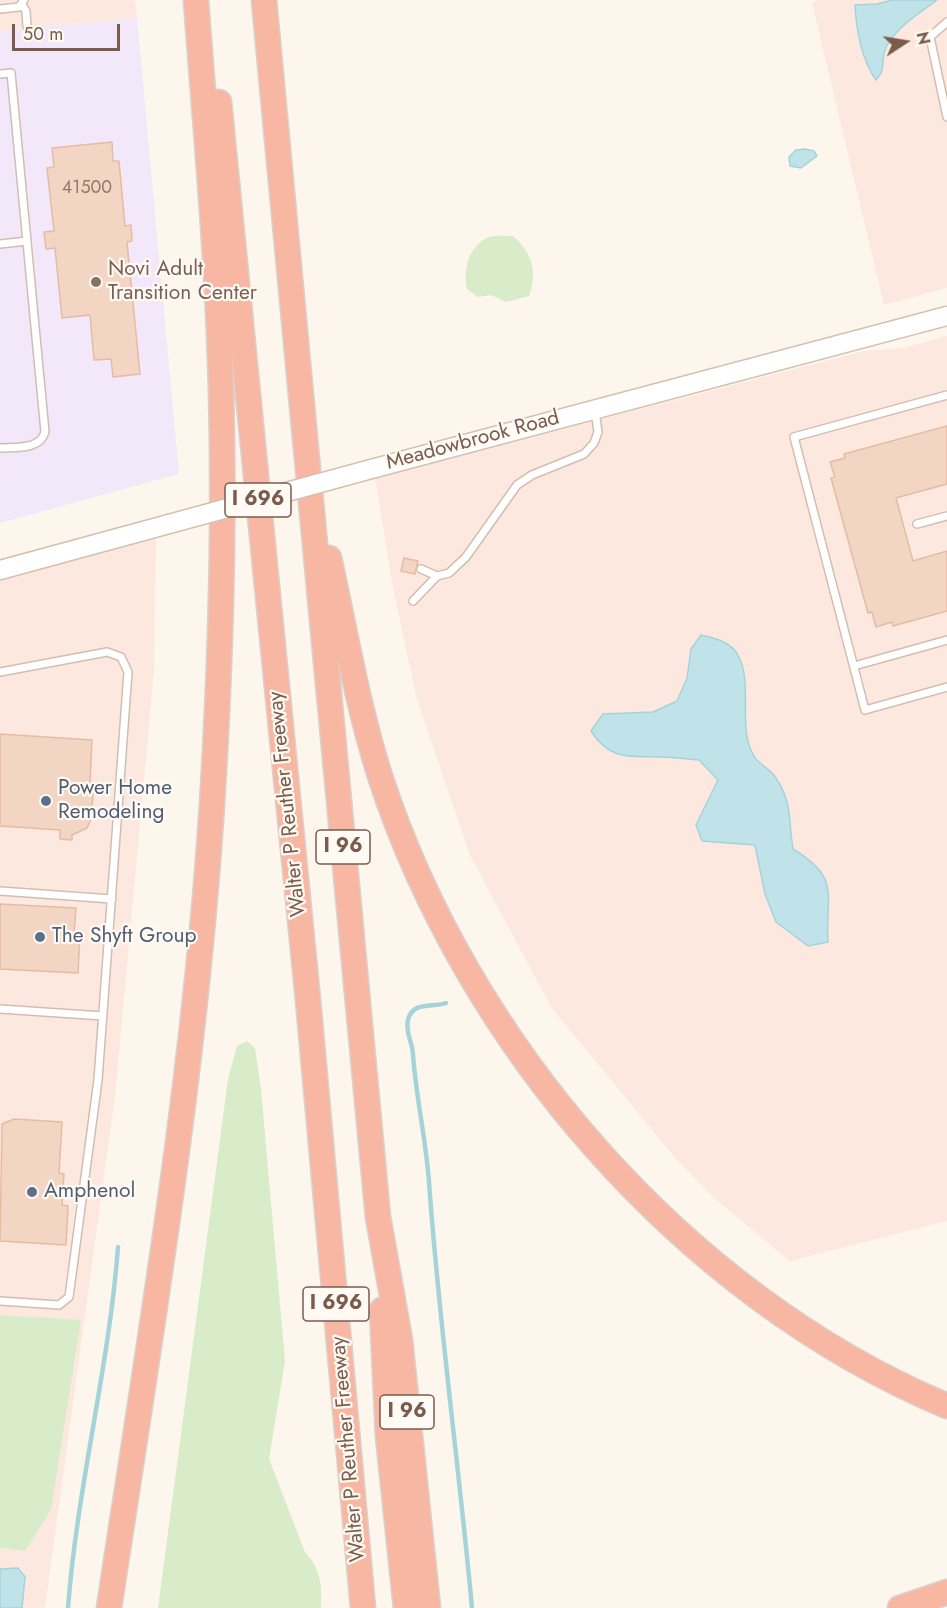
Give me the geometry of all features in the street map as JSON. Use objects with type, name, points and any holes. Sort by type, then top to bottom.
[{"type":"highway","points":[[109,1608],[159,1276],[193,1023],[205,904],[214,770],[223,492],[217,293],[196,0]]},
{"type":"highway","name":"Walter P Reuther Freeway","points":[[210,0],[307,989],[363,1608]]},
{"type":"highway","name":"I 96","points":[[264,0],[378,1217],[400,1340],[428,1608]]},
{"type":"highway","points":[[309,477],[360,703],[379,773],[411,857],[445,931],[485,999],[530,1067],[584,1136],[644,1200],[756,1296],[838,1350],[947,1406]]},
{"type":"highway","name":"Walter P Reuther Freeway","points":[[378,1217],[388,1436],[406,1608]]},
{"type":"highway","points":[[900,1608],[947,1592]]},
{"type":"street","name":"Meadowbrook Road","points":[[0,570],[947,315]]},
{"type":"lane","points":[[0,9],[23,2],[27,26]]},
{"type":"lane","points":[[947,22],[930,37],[947,117]]},
{"type":"lane","points":[[0,74],[11,73],[45,432],[43,438],[33,445],[0,448]]},
{"type":"lane","points":[[0,244],[27,241]]},
{"type":"lane","points":[[947,395],[794,436],[865,710],[947,687]]},
{"type":"lane","points":[[414,601],[437,576],[449,573],[466,557],[516,485],[532,475],[584,454],[594,443],[598,432],[594,409]]},
{"type":"lane","points":[[917,524],[947,516]]},
{"type":"lane","points":[[422,569],[437,576]]},
{"type":"lane","points":[[854,666],[947,640]]},
{"type":"lane","points":[[0,672],[107,652],[117,654],[127,665],[128,677],[98,1080],[69,1297],[59,1305],[0,1301]]},
{"type":"lane","points":[[0,891],[112,899]]},
{"type":"lane","points":[[0,1009],[103,1016]]},
{"type":"shaded area","points":[[0,0],[135,0],[137,18],[0,31]]},
{"type":"shaded area","points":[[817,0],[947,0],[947,288],[884,305],[812,3]]},
{"type":"shaded area","points":[[137,18],[179,474],[0,523],[0,31]]},
{"type":"shaded area","points":[[947,336],[947,1221],[790,1261],[713,1197],[676,1159],[551,1007],[469,853],[416,696],[392,583],[375,478],[864,351],[903,348]]},
{"type":"shaded area","points":[[156,536],[154,671],[115,1096],[45,1608],[0,1608],[0,579]]},
{"type":"green space","points":[[513,236],[525,249],[532,263],[533,279],[529,296],[506,302],[491,295],[478,297],[467,289],[466,282],[467,267],[472,252],[476,246],[489,237]]},
{"type":"green space","points":[[247,1041],[255,1048],[261,1089],[285,1361],[269,1459],[305,1552],[317,1571],[321,1585],[321,1608],[158,1608],[228,1079],[237,1046]]},
{"type":"green space","points":[[0,1315],[81,1320],[51,1510],[25,1551],[0,1548]]},
{"type":"water","points":[[892,0],[937,0],[894,35],[885,50],[882,69],[876,80],[867,64],[861,44],[855,5],[877,4]]},
{"type":"water","points":[[796,150],[814,151],[817,156],[801,168],[790,166],[789,157]]},
{"type":"water","points":[[701,635],[728,644],[739,657],[745,680],[745,720],[749,745],[756,759],[774,775],[784,794],[789,811],[793,849],[819,869],[825,879],[829,899],[828,942],[808,946],[776,922],[765,894],[755,845],[702,841],[696,825],[718,780],[699,760],[622,755],[606,748],[591,731],[603,714],[653,712],[677,701],[687,678],[691,649]]},
{"type":"water","points":[[18,1568],[25,1577],[22,1608],[0,1608],[0,1569]]},
{"type":"building","points":[[112,142],[113,161],[119,161],[125,226],[131,225],[132,241],[127,242],[140,374],[113,377],[111,359],[94,360],[90,315],[62,318],[55,248],[46,249],[44,232],[54,231],[47,168],[54,167],[52,148]]},
{"type":"building","points":[[947,426],[947,484],[896,498],[913,561],[947,551],[947,611],[893,626],[892,622],[876,627],[872,612],[868,613],[831,478],[835,477],[830,462],[845,458],[844,454]]},
{"type":"building","points":[[404,558],[418,561],[415,574],[401,571]]},
{"type":"building","name":"Power Home Remodeling","points":[[0,734],[92,740],[90,782],[94,783],[91,819],[87,828],[72,835],[72,840],[60,839],[60,830],[0,826]]},
{"type":"building","name":"The Shyft Group","points":[[0,904],[76,908],[74,934],[80,934],[78,973],[0,969]]},
{"type":"building","name":"Amphenol","points":[[14,1119],[62,1122],[59,1173],[64,1174],[62,1205],[68,1206],[66,1245],[0,1241],[2,1124]]},
{"type":"waterway","points":[[446,1003],[414,1010],[408,1020],[408,1029],[428,1166],[438,1288],[472,1608]]},
{"type":"waterway","points":[[68,1608],[78,1518],[108,1337],[118,1247]]},
{"type":"place","name":"Novi Adult Transition Center","points":[[96,282]]},
{"type":"place","name":"Power Home Remodeling","points":[[46,801]]},
{"type":"place","name":"The Shyft Group","points":[[40,937]]},
{"type":"place","name":"Amphenol","points":[[32,1192]]}]
